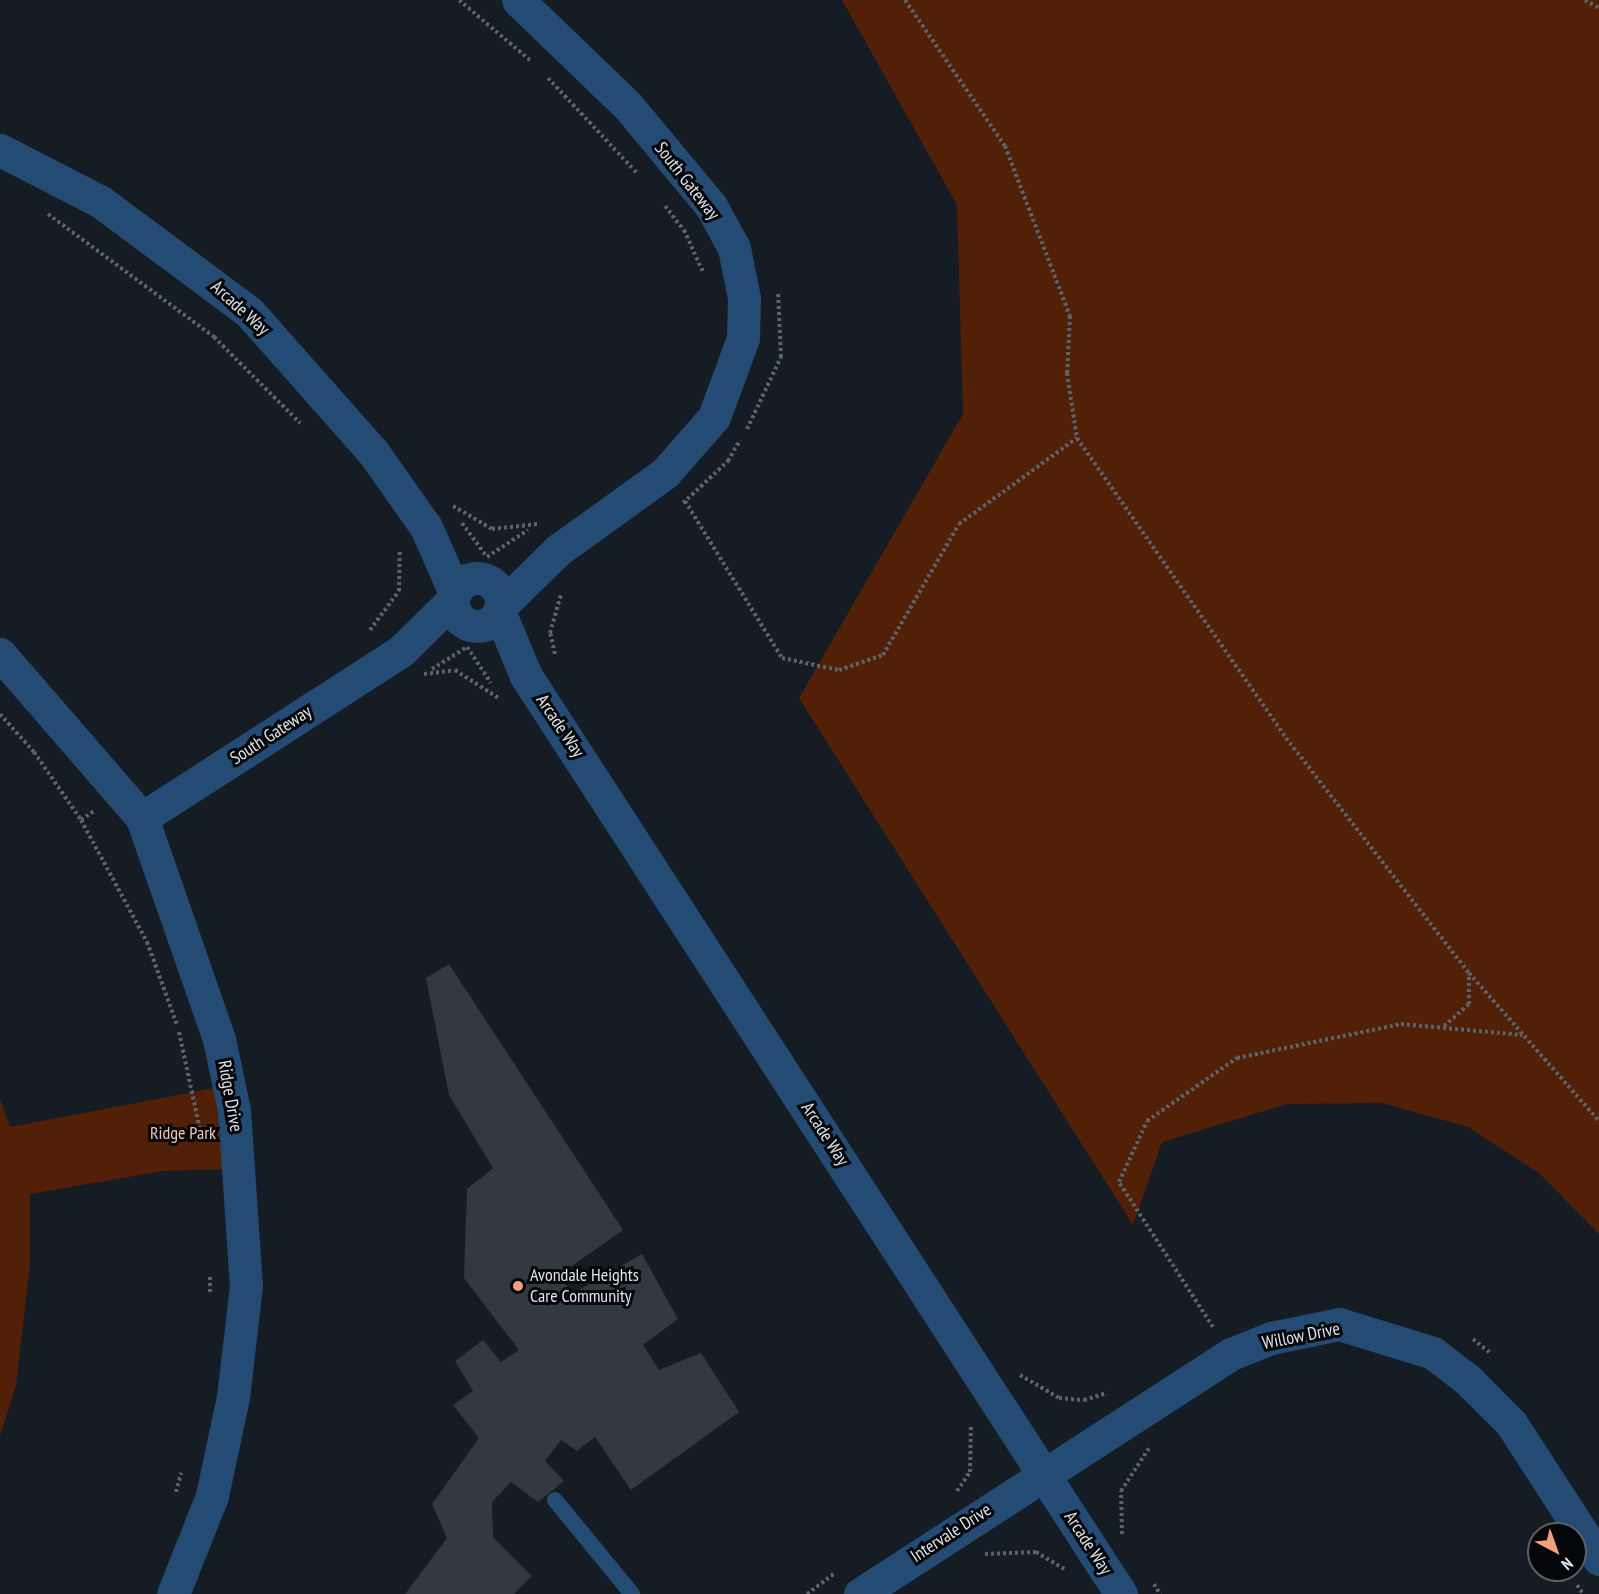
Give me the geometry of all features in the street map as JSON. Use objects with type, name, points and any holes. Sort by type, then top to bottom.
[{"type":"street","name":"South Gateway","points":[[142,818],[400,652],[478,597],[558,550],[665,473],[714,417],[731,382],[743,338],[744,298],[734,248],[711,206],[627,105],[518,0]]},
{"type":"street","name":"Arcade Way","points":[[0,150],[101,202],[249,312],[365,443],[407,537],[478,597],[546,666],[1042,1473],[1121,1594]]},
{"type":"street","name":"Ridge Drive","points":[[0,654],[142,818],[219,1039],[234,1110],[245,1231],[244,1307],[224,1449],[212,1496],[173,1594]]},
{"type":"street","name":"Willow Drive","points":[[1042,1473],[1231,1354],[1271,1338],[1340,1324],[1433,1353],[1511,1423],[1599,1559]]},
{"type":"street","name":"Intervale Drive","points":[[860,1594],[1042,1473]]},
{"type":"lane","points":[[555,1500],[632,1594]]},
{"type":"path","points":[[459,0],[534,64],[640,175]]},
{"type":"path","points":[[905,0],[1005,146],[1070,316],[1068,373],[1077,438],[1286,738],[1469,973],[1599,1121]]},
{"type":"path","points":[[1585,0],[1599,8]]},
{"type":"path","points":[[662,202],[684,230],[705,279]]},
{"type":"path","points":[[45,212],[214,337],[304,427]]},
{"type":"path","points":[[676,508],[728,461],[781,357],[783,307],[776,285]]},
{"type":"path","points":[[665,473],[686,501],[782,658],[839,670],[883,655],[959,524],[1077,438]]},
{"type":"path","points":[[445,500],[492,529],[538,524]]},
{"type":"path","points":[[478,597],[538,524],[548,518]]},
{"type":"path","points":[[407,537],[412,562]]},
{"type":"path","points":[[367,634],[399,591],[407,537]]},
{"type":"path","points":[[550,592],[559,586]]},
{"type":"path","points":[[546,666],[552,614],[568,586]]},
{"type":"path","points":[[543,643],[546,666]]},
{"type":"path","points":[[414,681],[467,646],[508,708]]},
{"type":"path","points":[[424,675],[455,670],[504,704]]},
{"type":"path","points":[[81,820],[147,942],[180,1035],[201,1139]]},
{"type":"path","points":[[1443,1027],[1470,1004],[1469,973]]},
{"type":"path","points":[[1231,1354],[1119,1182],[1147,1121],[1237,1058],[1401,1024],[1524,1036]]},
{"type":"path","points":[[210,1264],[210,1300]]},
{"type":"path","points":[[1203,1333],[1221,1323]]},
{"type":"path","points":[[1464,1333],[1499,1362]]},
{"type":"path","points":[[1029,1392],[1017,1373],[1059,1398],[1084,1400],[1113,1392],[1084,1411]]},
{"type":"path","points":[[953,1495],[970,1472],[974,1455],[968,1416],[979,1434]]},
{"type":"path","points":[[1123,1537],[1121,1491],[1155,1441],[1136,1454]]},
{"type":"path","points":[[175,1496],[184,1463]]},
{"type":"path","points":[[1111,1519],[1129,1546]]},
{"type":"path","points":[[981,1556],[1000,1550],[1036,1552],[1073,1578],[1060,1559]]},
{"type":"path","points":[[1148,1575],[1160,1594]]},
{"type":"green space","points":[[842,0],[1599,0],[1599,1234],[1539,1173],[1468,1127],[1382,1103],[1287,1104],[1162,1142],[1133,1225],[799,698],[963,414],[957,205]]},
{"type":"green space","name":"Ridge Park","points":[[215,1088],[228,1169],[163,1171],[30,1194],[30,1265],[16,1385],[0,1436],[0,1099],[10,1127]]},
{"type":"building","name":"Avondale Heights Care Community","points":[[449,964],[623,1230],[559,1275],[572,1294],[642,1254],[678,1319],[643,1345],[659,1370],[701,1353],[739,1412],[631,1490],[595,1437],[577,1451],[561,1440],[545,1461],[564,1481],[538,1502],[511,1482],[492,1502],[493,1537],[532,1576],[514,1594],[405,1594],[447,1538],[432,1504],[479,1438],[453,1405],[473,1391],[455,1361],[483,1340],[501,1362],[519,1350],[464,1278],[467,1189],[493,1168],[449,1095],[426,978]]},
{"type":"place","name":"Avondale Heights Care Community","points":[[518,1286]]}]
